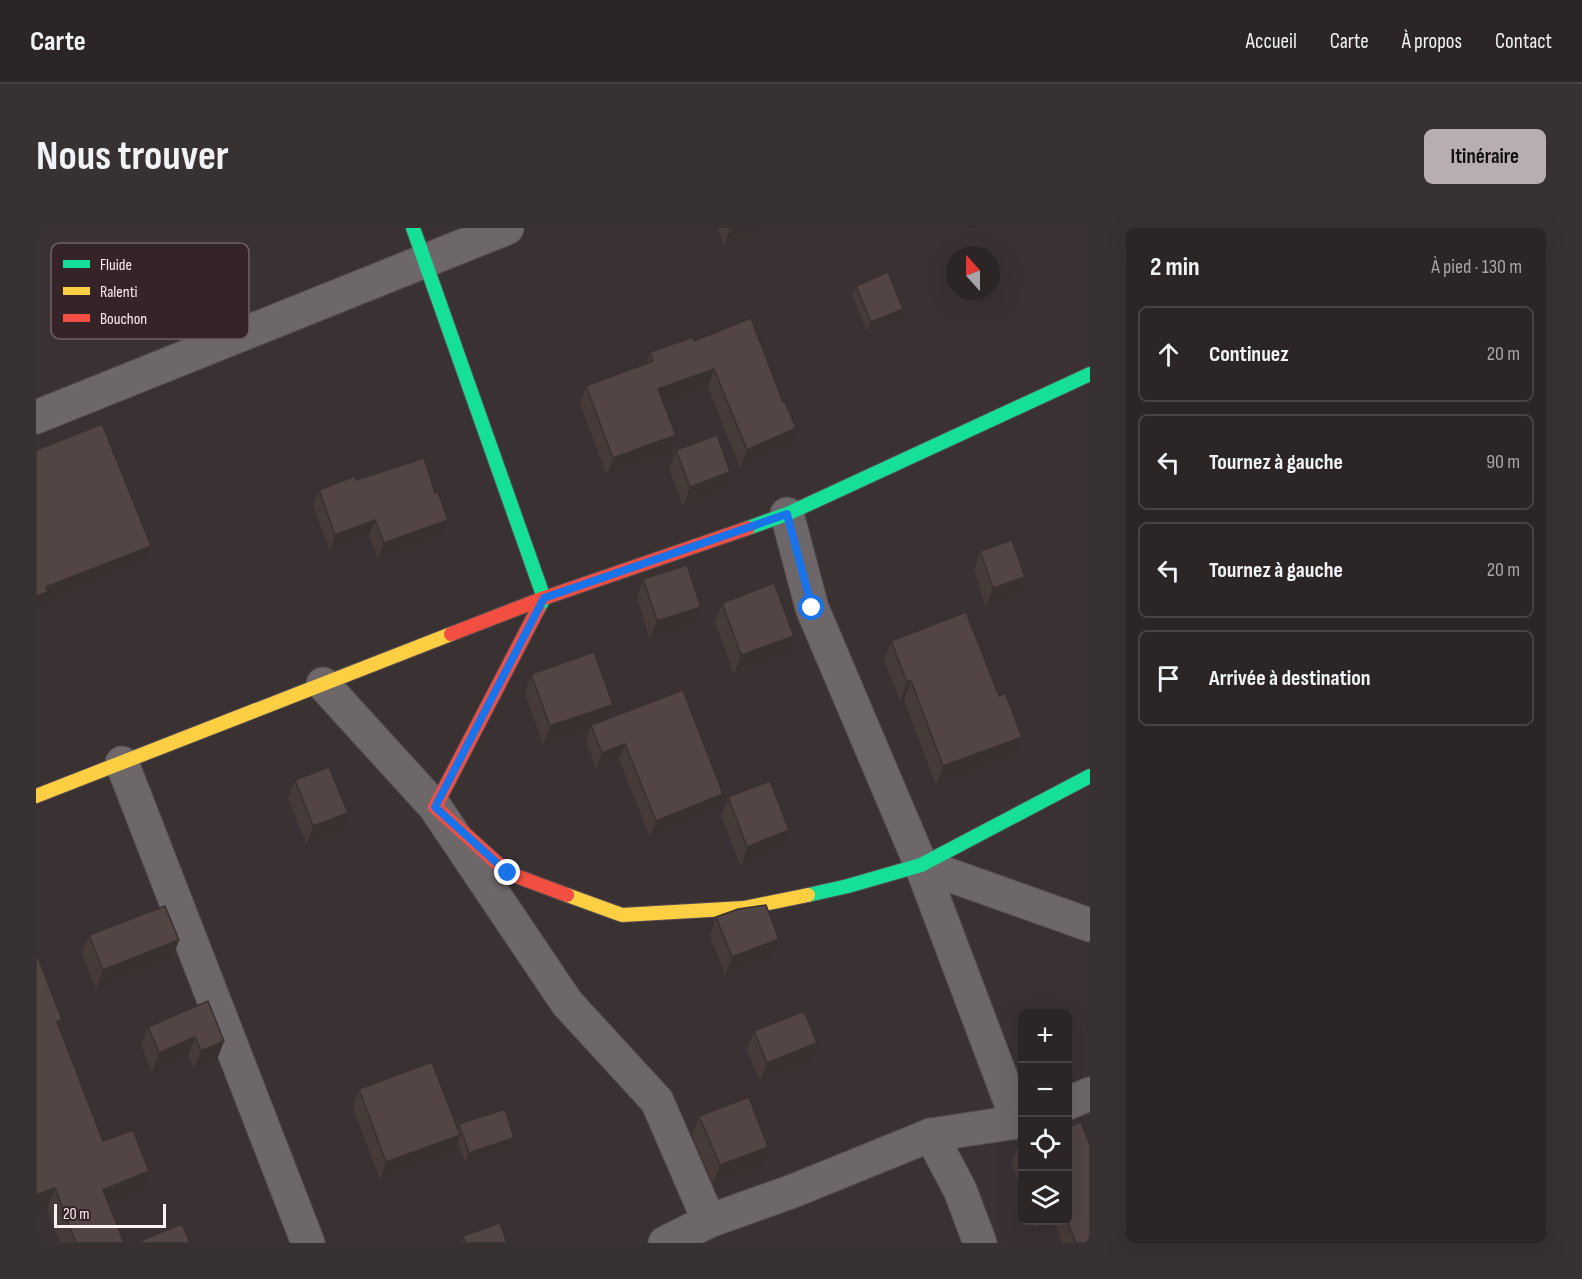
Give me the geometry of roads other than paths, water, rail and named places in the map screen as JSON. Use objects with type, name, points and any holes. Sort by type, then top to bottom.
[{"type":"street","points":[[413,228],[544,598],[435,807]]},
{"type":"street","points":[[249,331],[507,228]]},
{"type":"street","points":[[36,417],[230,339]]},
{"type":"street","points":[[36,796],[544,598],[787,514],[1090,374]]},
{"type":"street","points":[[787,514],[812,608],[921,865],[1018,1117]]},
{"type":"street","points":[[323,684],[435,807],[508,873],[622,915],[744,908],[848,886],[921,865],[1090,776]]},
{"type":"street","points":[[122,763],[308,1243]]},
{"type":"street","points":[[435,807],[567,1003],[657,1101],[709,1221]]},
{"type":"street","points":[[921,865],[1090,925]]},
{"type":"street","points":[[1072,1101],[1090,1094]]},
{"type":"street","points":[[665,1243],[709,1221],[793,1191],[931,1135],[1018,1121]]},
{"type":"street","points":[[931,1135],[960,1190],[980,1243]]}]
